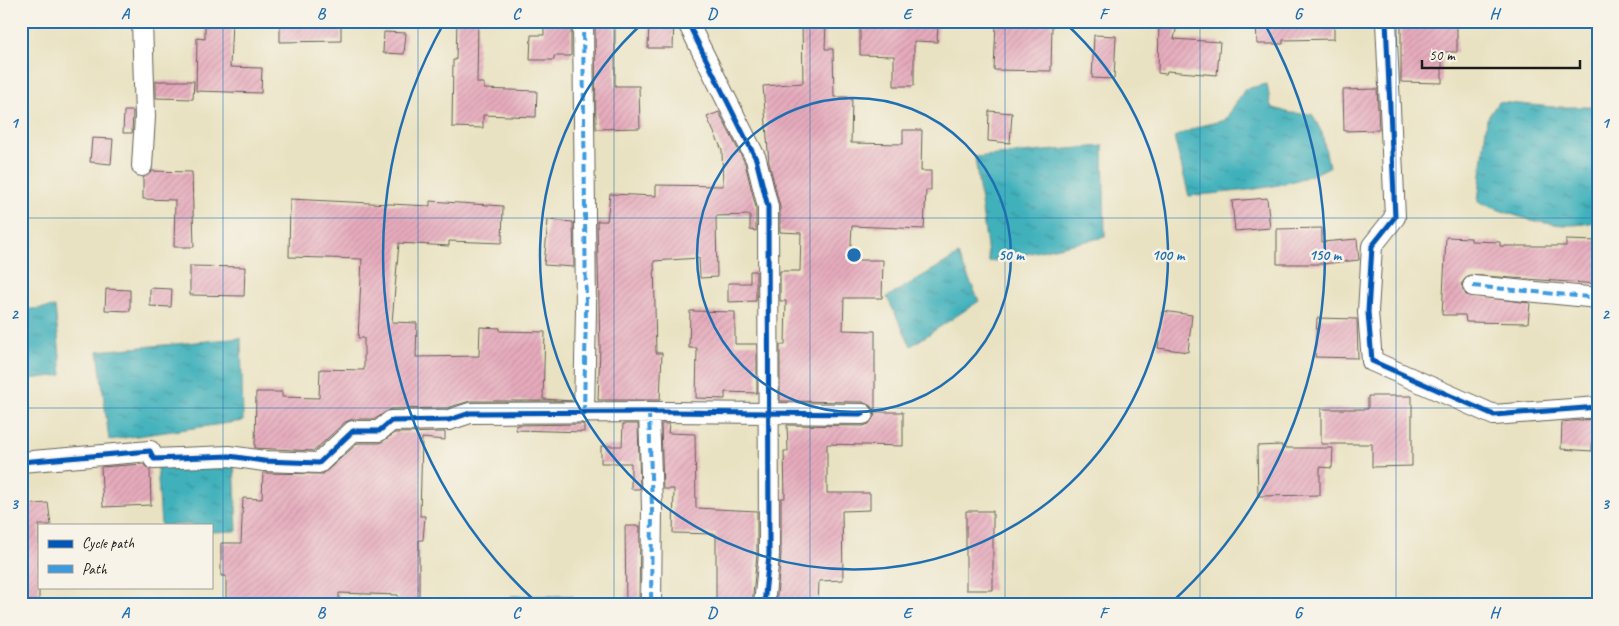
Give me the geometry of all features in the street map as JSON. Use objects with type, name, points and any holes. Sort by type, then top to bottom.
[{"type":"street","points":[[142,21],[145,117],[142,166]]},
{"type":"street","points":[[583,21],[586,272],[584,412]]},
{"type":"street","points":[[687,21],[756,160],[768,207],[770,414],[768,555],[764,605]]},
{"type":"street","points":[[1386,21],[1395,217],[1372,246],[1368,312],[1372,361],[1494,415],[1598,407]]},
{"type":"street","points":[[1473,286],[1598,298]]},
{"type":"street","points":[[21,462],[150,451],[154,459],[229,456],[264,461],[319,463],[353,430],[380,431],[391,421],[448,420],[470,414],[584,412],[863,414]]},
{"type":"street","points":[[649,412],[652,508],[651,605]]},
{"type":"water","points":[[1267,84],[1271,107],[1290,113],[1312,114],[1322,133],[1329,167],[1296,181],[1278,185],[1243,191],[1189,196],[1174,137],[1200,126],[1225,120],[1245,89]]},
{"type":"water","points":[[1498,102],[1553,107],[1598,107],[1598,221],[1568,225],[1552,224],[1507,213],[1478,202],[1487,119]]},
{"type":"water","points":[[1103,146],[1105,237],[989,262],[975,157]]},
{"type":"water","points":[[958,255],[979,301],[911,346],[887,297]]},
{"type":"water","points":[[55,307],[62,375],[21,380],[21,310]]},
{"type":"water","points":[[241,338],[243,421],[109,440],[98,351]]},
{"type":"water","points":[[234,461],[237,531],[212,532],[212,524],[161,524],[157,464]]},
{"type":"water","points":[[511,596],[572,596],[572,605],[512,605]]},
{"type":"building","points":[[205,21],[232,21],[230,67],[262,68],[261,93],[196,91],[197,38],[205,39]]},
{"type":"building","points":[[280,21],[341,21],[341,41],[280,42]]},
{"type":"building","points":[[457,21],[478,21],[477,83],[484,83],[484,89],[537,91],[536,117],[483,115],[483,128],[452,127],[453,60],[456,60]]},
{"type":"building","points":[[544,21],[571,21],[571,56],[554,56],[554,60],[530,60],[531,35],[544,35]]},
{"type":"building","points":[[649,21],[674,21],[673,48],[648,48]]},
{"type":"building","points":[[802,21],[826,21],[825,49],[833,49],[834,97],[852,97],[851,143],[903,144],[903,130],[922,130],[921,171],[931,171],[931,190],[926,190],[924,229],[852,226],[850,260],[883,260],[882,298],[844,298],[843,330],[875,331],[875,412],[903,412],[903,446],[827,444],[827,493],[870,493],[870,510],[842,511],[843,580],[819,581],[818,605],[776,605],[781,555],[781,498],[785,498],[784,451],[788,451],[787,425],[863,426],[869,424],[875,415],[873,408],[863,402],[780,401],[780,345],[785,345],[786,301],[780,301],[780,271],[800,271],[801,233],[780,232],[780,207],[769,163],[763,86],[803,83]]},
{"type":"building","points":[[860,21],[938,23],[937,42],[914,41],[914,86],[894,86],[894,56],[860,55]]},
{"type":"building","points":[[1159,21],[1178,21],[1174,39],[1220,42],[1217,75],[1167,71],[1166,74],[1158,73]]},
{"type":"building","points":[[1256,21],[1334,21],[1334,39],[1283,40],[1283,44],[1257,44]]},
{"type":"building","points":[[1401,21],[1457,21],[1457,52],[1442,52],[1442,83],[1401,82]]},
{"type":"building","points":[[1025,22],[1052,23],[1051,71],[994,70],[996,23],[1025,24]]},
{"type":"building","points":[[595,26],[615,26],[615,86],[639,86],[640,128],[596,129]]},
{"type":"building","points":[[384,32],[406,33],[404,54],[383,53]]},
{"type":"building","points":[[1094,35],[1116,36],[1114,79],[1092,78]]},
{"type":"building","points":[[156,81],[194,81],[193,99],[156,98]]},
{"type":"building","points":[[1377,89],[1379,130],[1344,131],[1343,90]]},
{"type":"building","points":[[124,111],[133,111],[132,133],[123,133]]},
{"type":"building","points":[[989,111],[1012,113],[1010,143],[988,141]]},
{"type":"building","points":[[719,112],[745,163],[756,208],[756,231],[750,230],[750,215],[716,216],[717,277],[700,278],[699,258],[654,261],[656,353],[662,353],[660,400],[598,400],[600,348],[597,221],[607,221],[610,194],[656,196],[656,185],[723,186],[722,150],[707,117]]},
{"type":"building","points":[[92,138],[113,139],[111,164],[90,162]]},
{"type":"building","points":[[152,171],[192,172],[194,247],[174,247],[175,200],[143,199],[143,178]]},
{"type":"building","points":[[1267,198],[1270,228],[1235,231],[1232,201]]},
{"type":"building","points":[[290,199],[430,206],[430,201],[503,206],[502,243],[449,241],[449,246],[399,243],[392,322],[417,323],[416,357],[479,356],[480,327],[500,328],[500,331],[545,332],[543,399],[572,401],[470,401],[447,408],[391,409],[375,419],[353,419],[345,422],[314,451],[255,448],[256,392],[282,392],[282,397],[319,398],[320,369],[364,370],[364,338],[358,338],[362,259],[289,257]]},
{"type":"building","points":[[548,220],[573,222],[574,267],[544,265]]},
{"type":"building","points":[[1322,228],[1322,242],[1357,239],[1359,260],[1322,264],[1277,264],[1277,229]]},
{"type":"building","points":[[1446,237],[1471,238],[1471,241],[1500,242],[1500,246],[1566,246],[1566,240],[1598,241],[1598,284],[1469,275],[1461,284],[1466,295],[1530,303],[1528,323],[1466,322],[1465,315],[1442,315]]},
{"type":"building","points":[[190,266],[245,267],[244,296],[190,295]]},
{"type":"building","points":[[750,271],[756,271],[756,301],[728,302],[728,283],[750,283]]},
{"type":"building","points":[[150,288],[172,289],[171,307],[150,306]]},
{"type":"building","points":[[106,289],[130,290],[130,311],[105,310]]},
{"type":"building","points":[[690,311],[735,312],[735,344],[757,344],[757,393],[725,392],[725,399],[696,398],[697,348],[689,348]]},
{"type":"building","points":[[1163,311],[1192,315],[1188,352],[1158,348]]},
{"type":"building","points":[[1317,318],[1357,319],[1358,358],[1315,357]]},
{"type":"building","points":[[1368,396],[1412,396],[1412,466],[1372,467],[1372,444],[1321,444],[1321,409],[1368,409]]},
{"type":"building","points":[[1594,419],[1592,451],[1561,449],[1562,422]]},
{"type":"building","points":[[582,424],[584,425],[584,432],[516,430],[516,425]]},
{"type":"building","points":[[623,424],[638,424],[640,489],[631,489],[631,463],[601,463],[601,446],[622,446]]},
{"type":"building","points":[[661,424],[669,424],[668,433],[695,434],[696,508],[757,511],[757,554],[752,605],[716,605],[716,534],[673,533],[674,489],[663,489]]},
{"type":"building","points":[[445,432],[445,440],[422,438],[420,516],[425,516],[423,540],[419,540],[419,605],[398,605],[398,595],[339,593],[339,605],[226,605],[226,576],[221,576],[221,543],[241,543],[243,498],[262,499],[263,473],[323,474],[358,443],[380,443],[395,433]]},
{"type":"building","points":[[1282,445],[1282,448],[1333,448],[1332,468],[1320,467],[1320,495],[1258,496],[1257,446]]},
{"type":"building","points":[[143,464],[150,470],[151,505],[103,507],[101,467]]},
{"type":"building","points":[[48,503],[51,524],[38,524],[39,600],[21,602],[21,505]]},
{"type":"building","points":[[966,511],[993,511],[993,590],[966,590]]},
{"type":"building","points":[[625,526],[640,526],[639,605],[626,605]]},
{"type":"marked path","points":[[583,21],[586,310],[584,413]]},
{"type":"marked path","points":[[1473,286],[1598,298]]},
{"type":"marked path","points":[[649,412],[652,508],[651,605]]},
{"type":"cycle path","points":[[687,21],[756,159],[768,207],[769,555],[764,605]]},
{"type":"cycle path","points":[[1386,21],[1395,217],[1372,246],[1368,312],[1372,361],[1494,415],[1598,407]]},
{"type":"cycle path","points":[[21,462],[150,451],[154,459],[229,456],[264,461],[319,463],[353,431],[379,431],[391,421],[449,420],[470,413],[863,414]]}]
